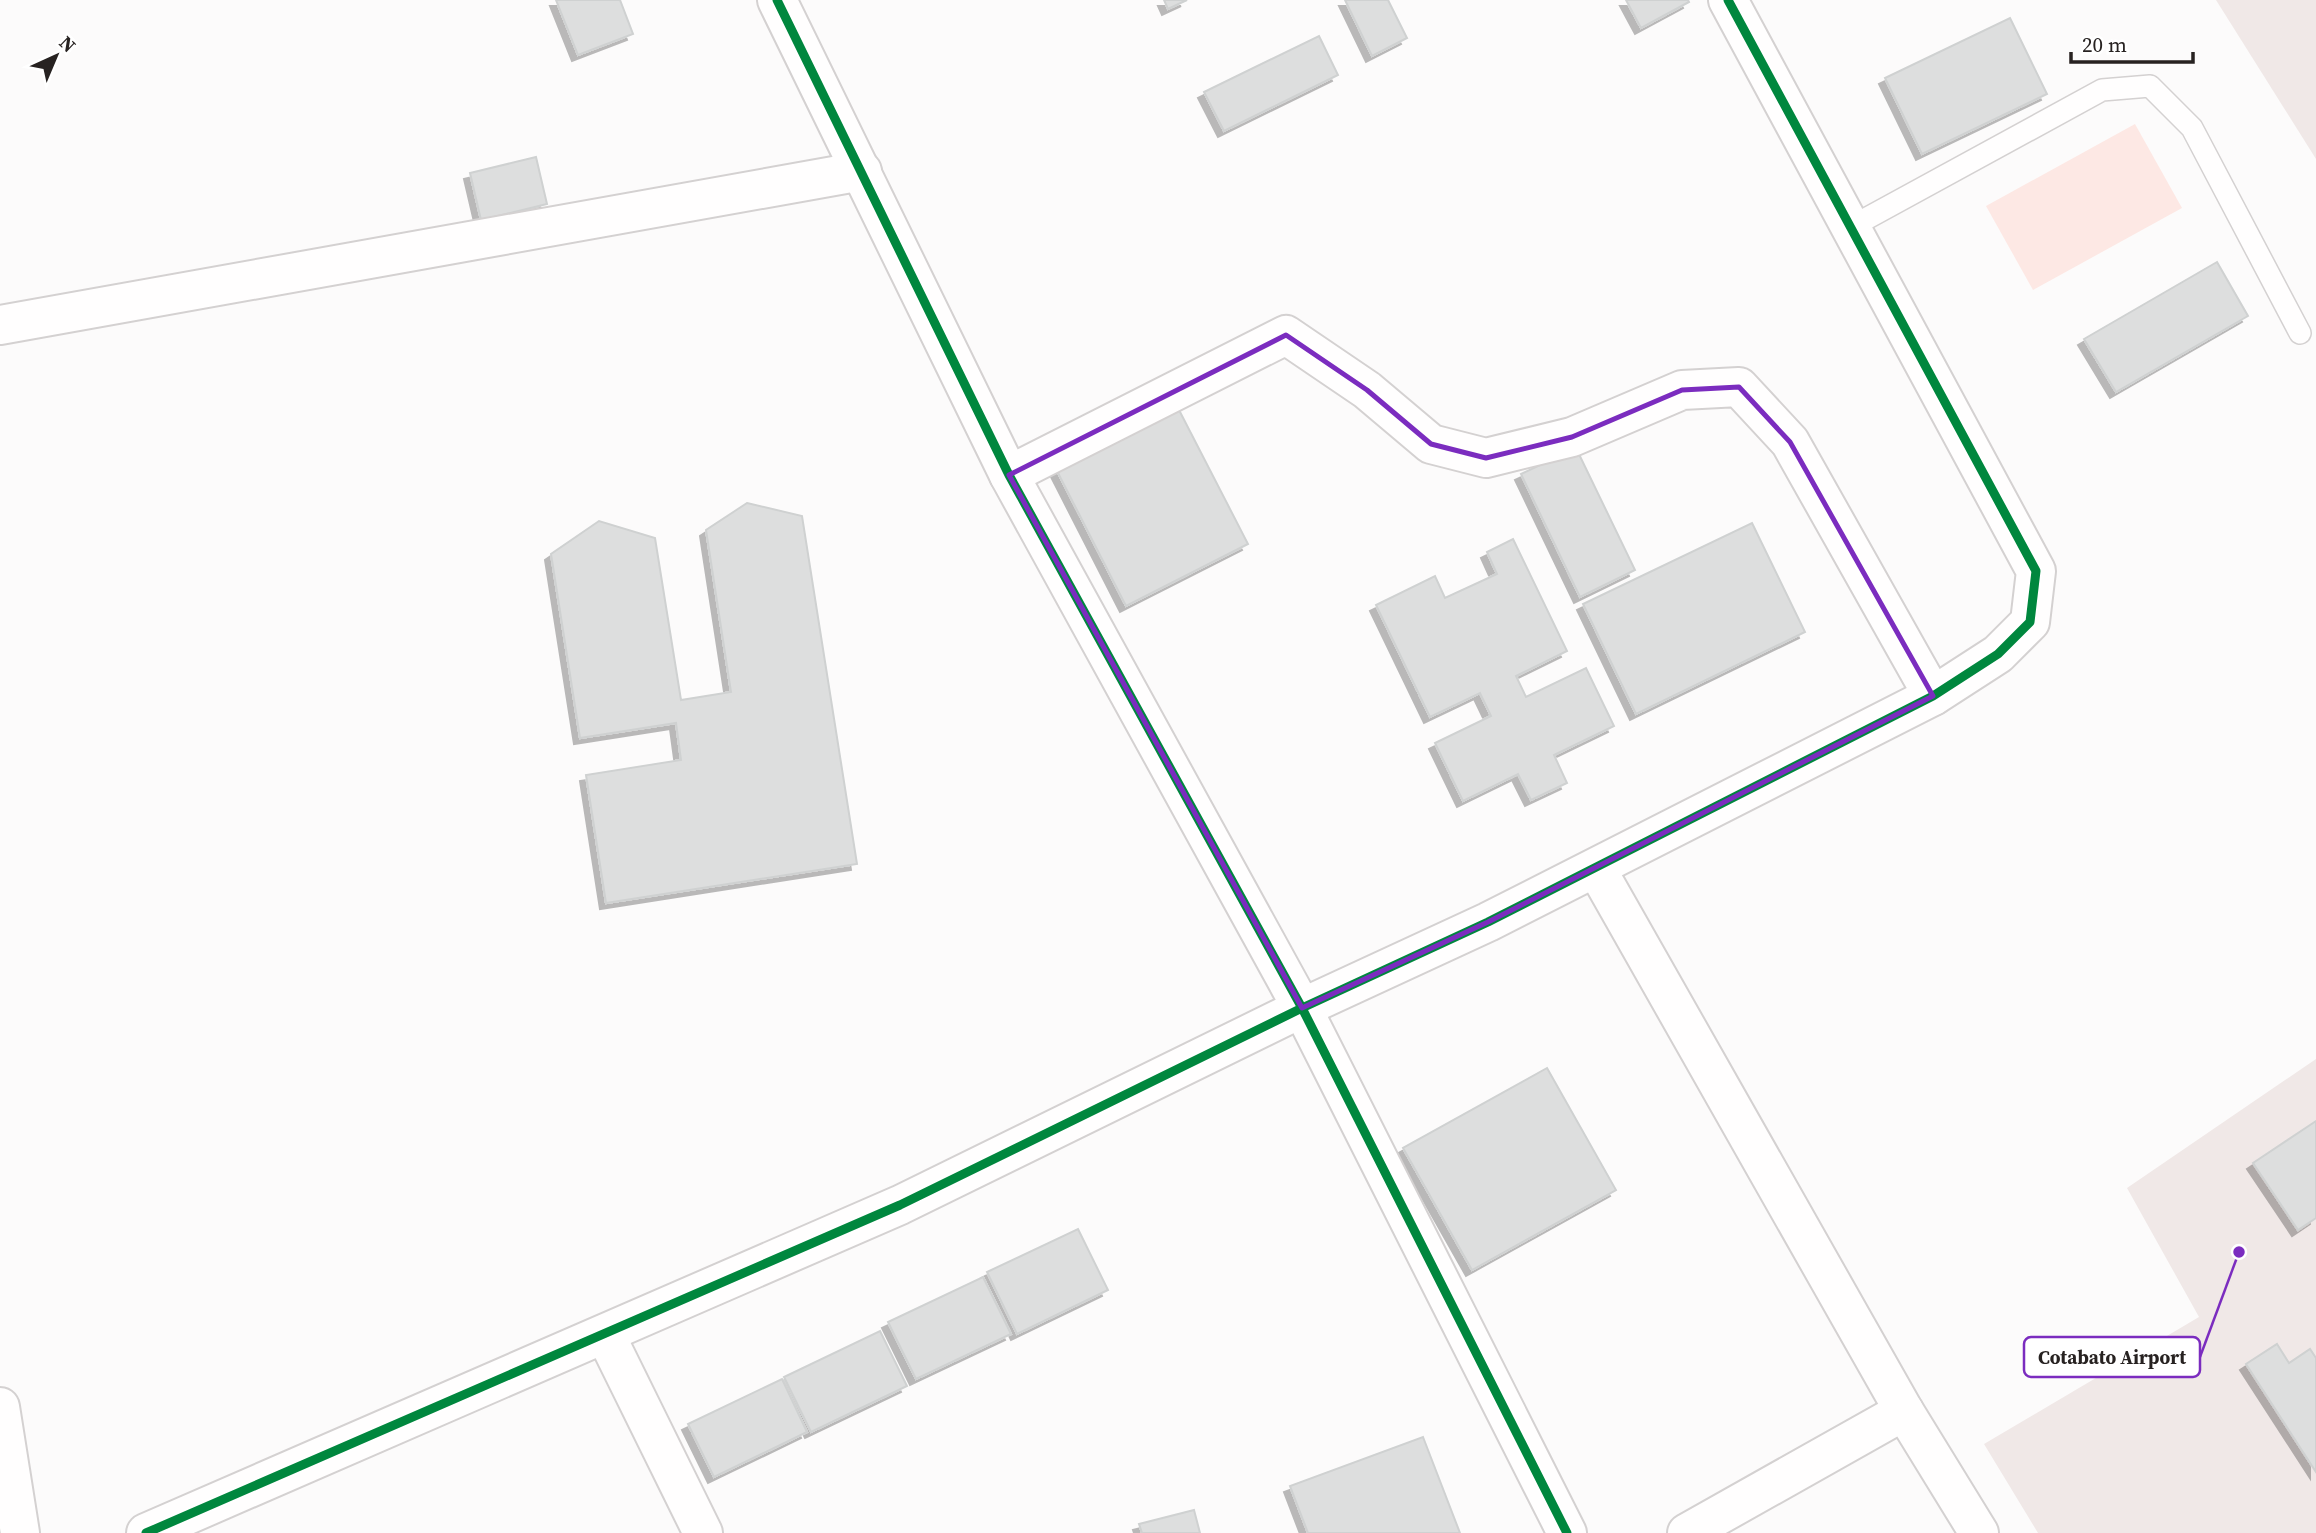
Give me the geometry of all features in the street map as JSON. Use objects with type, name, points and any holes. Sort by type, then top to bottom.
[{"type":"street","points":[[777,0],[1009,475],[1302,1008],[1567,1533]]},
{"type":"street","points":[[146,1533],[900,1205],[1302,1008],[1488,922],[1596,868],[1933,696],[1998,654],[2030,622],[2036,571],[1728,0]]},
{"type":"street","points":[[0,325],[862,171]]},
{"type":"street","points":[[1009,475],[1286,334],[1367,390],[1431,444],[1486,458],[1572,437],[1682,390],[1739,387],[1790,442],[1933,696]]},
{"type":"street","points":[[1596,868],[1904,1411],[1979,1533]]},
{"type":"street","points":[[605,1334],[703,1533]]},
{"type":"street","points":[[0,1407],[20,1533]]},
{"type":"street","points":[[1687,1533],[1904,1411]]},
{"type":"lane","points":[[1851,227],[2102,90],[2150,86],[2192,128],[2300,333]]},
{"type":"highlighted area","points":[[1286,335],[1367,390],[1431,444],[1486,458],[1572,437],[1682,390],[1739,387],[1790,442],[1933,696],[1488,922],[1302,1008],[1009,475]]},
{"type":"shaded area","points":[[2216,0],[2316,0],[2316,159]]},
{"type":"shaded area","points":[[2135,124],[2182,208],[2033,290],[1986,206]]},
{"type":"shaded area","points":[[2316,1059],[2316,1533],[2038,1533],[1984,1444],[2199,1317],[2127,1188]]},
{"type":"building","points":[[556,0],[620,0],[633,34],[578,55]]},
{"type":"building","points":[[1164,0],[1187,0],[1168,9]]},
{"type":"building","points":[[1345,0],[1388,0],[1407,38],[1372,56]]},
{"type":"building","points":[[1626,0],[1688,0],[1689,2],[1641,28]]},
{"type":"building","points":[[2010,18],[2047,94],[1922,154],[1885,78]]},
{"type":"building","points":[[1319,36],[1338,75],[1224,131],[1204,92]]},
{"type":"building","points":[[536,157],[547,204],[481,220],[470,173]]},
{"type":"building","points":[[2217,262],[2248,316],[2116,392],[2084,339]]},
{"type":"building","points":[[1178,408],[1248,544],[1126,606],[1056,469]]},
{"type":"building","points":[[1576,448],[1635,570],[1580,597],[1521,474]]},
{"type":"building","points":[[747,503],[802,516],[857,864],[606,903],[586,775],[681,760],[676,723],[580,738],[551,554],[599,521],[655,538],[681,700],[731,692],[706,530]]},
{"type":"building","points":[[1752,523],[1805,632],[1636,714],[1583,604]]},
{"type":"building","points":[[1513,539],[1567,651],[1516,676],[1526,697],[1586,668],[1614,726],[1554,755],[1567,783],[1531,800],[1518,774],[1463,801],[1435,743],[1491,716],[1480,693],[1430,717],[1376,605],[1435,576],[1445,598],[1497,574],[1487,552]]},
{"type":"building","points":[[1547,1068],[1616,1190],[1472,1270],[1403,1148]]},
{"type":"building","points":[[2316,1121],[2316,1218],[2298,1230],[2253,1163]]},
{"type":"building","points":[[1078,1229],[1108,1290],[1017,1334],[987,1272]]},
{"type":"building","points":[[983,1277],[1011,1334],[916,1379],[888,1322]]},
{"type":"building","points":[[880,1331],[907,1386],[811,1432],[784,1377]]},
{"type":"building","points":[[2277,1344],[2289,1363],[2310,1349],[2316,1358],[2316,1472],[2246,1364]]},
{"type":"building","points":[[782,1379],[807,1432],[714,1477],[688,1424]]},
{"type":"building","points":[[1423,1437],[1460,1533],[1308,1533],[1290,1486]]},
{"type":"building","points":[[1194,1510],[1200,1533],[1142,1533],[1139,1524]]},
{"type":"cycle path","points":[[777,0],[1009,475],[1302,1008],[1567,1533]]},
{"type":"cycle path","points":[[146,1533],[900,1205],[1302,1008],[1488,922],[1933,696],[1998,654],[2030,622],[2036,571],[1728,0]]},
{"type":"place","name":"Cotabato Airport","points":[[2239,1252]]}]
